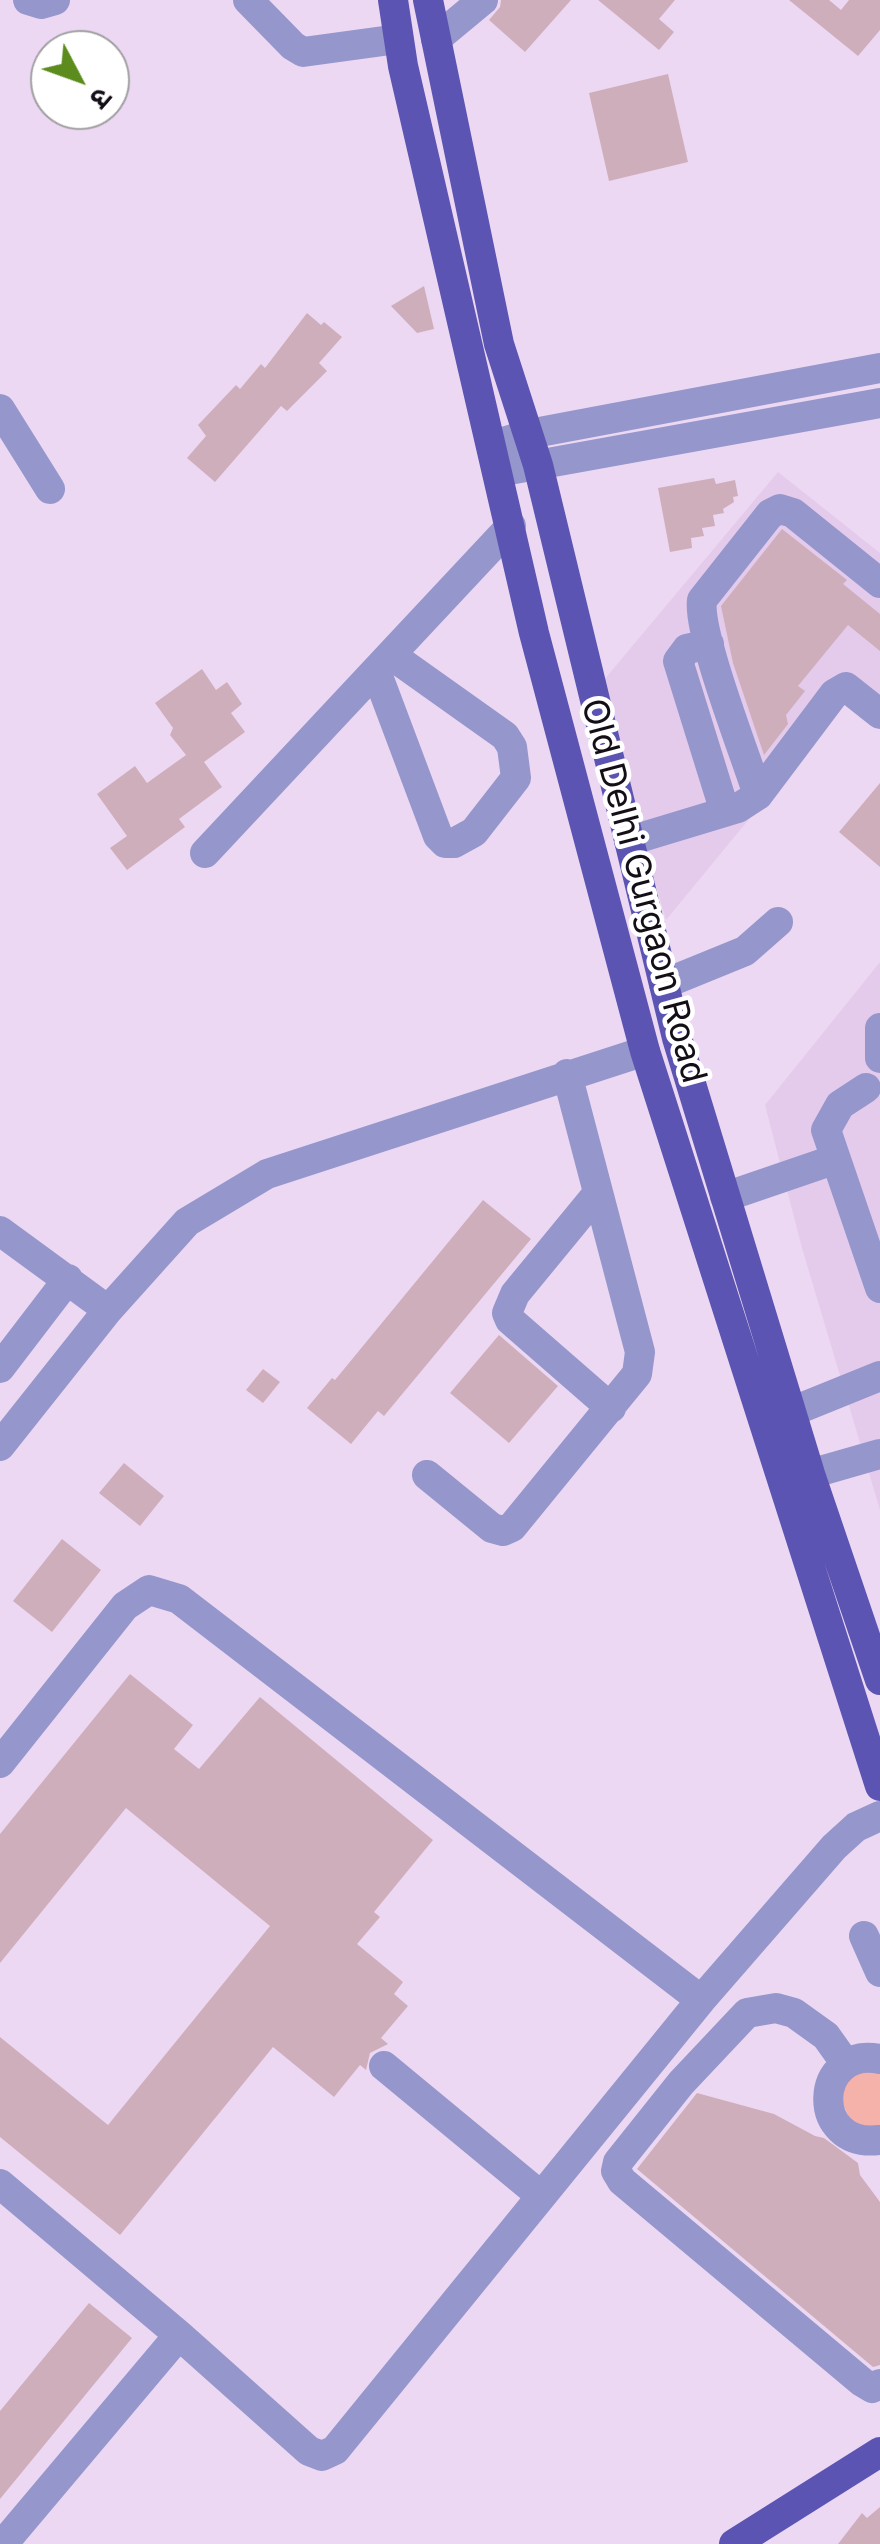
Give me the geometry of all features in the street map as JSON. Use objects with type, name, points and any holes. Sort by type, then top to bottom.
[{"type":"main road","name":"Old Delhi Gurgaon Road","points":[[393,0],[398,39],[534,633],[645,1051],[880,1786]]},
{"type":"main road","name":"Old Delhi Gurgaon Road","points":[[428,0],[499,344],[538,465],[664,984],[810,1474],[880,1680]]},
{"type":"main road","points":[[734,2544],[880,2452]]},
{"type":"main road","points":[[772,2544],[880,2476]]},
{"type":"street","points":[[28,0],[41,4],[55,0]]},
{"type":"street","points":[[248,0],[302,52],[398,39]]},
{"type":"street","points":[[436,40],[483,0]]},
{"type":"street","points":[[496,458],[530,434],[880,368]]},
{"type":"street","points":[[496,458],[538,465],[880,403]]},
{"type":"street","points":[[0,410],[50,489]]},
{"type":"street","points":[[758,795],[709,644],[701,613],[702,600],[770,514],[780,508],[793,513],[880,583]]},
{"type":"street","points":[[205,853],[511,526]]},
{"type":"street","points":[[709,644],[686,649],[678,661],[725,812]]},
{"type":"street","points":[[384,663],[505,736],[512,747],[516,778],[465,839],[445,843],[438,836],[384,663]]},
{"type":"street","points":[[629,841],[738,808],[758,795],[834,694],[846,687],[880,714]]},
{"type":"street","points":[[664,984],[745,951],[778,922]]},
{"type":"street","points":[[880,1028],[880,1058]]},
{"type":"street","points":[[0,1446],[108,1310],[187,1222],[267,1174],[645,1051]]},
{"type":"street","points":[[427,1474],[492,1528],[503,1530],[522,1519],[637,1374],[640,1352],[567,1074]]},
{"type":"street","points":[[877,1092],[840,1104],[826,1130],[880,1288]]},
{"type":"street","points":[[725,1197],[836,1159]]},
{"type":"street","points":[[598,1193],[515,1294],[507,1313],[510,1320],[611,1408]]},
{"type":"street","points":[[0,1232],[108,1310]]},
{"type":"street","points":[[0,1368],[68,1279]]},
{"type":"street","points":[[792,1412],[880,1376]]},
{"type":"street","points":[[810,1474],[880,1454]]},
{"type":"street","points":[[0,1763],[125,1606],[149,1590],[178,1599],[700,2000]]},
{"type":"street","points":[[0,2184],[309,2451],[322,2456],[335,2450],[700,2000],[834,1847],[856,1826],[880,1816]]},
{"type":"street","points":[[864,1936],[880,1972]]},
{"type":"street","points":[[846,2064],[826,2036],[794,2013],[763,2008],[746,2013],[681,2082],[618,2162],[616,2171],[622,2181],[877,2388]]},
{"type":"street","points":[[880,2058],[860,2058],[846,2064],[834,2076],[827,2092],[828,2110],[836,2126],[850,2137],[880,2140]]},
{"type":"street","points":[[384,2066],[540,2195]]},
{"type":"street","points":[[4,2544],[179,2335]]},
{"type":"shaded area","points":[[778,472],[880,553],[880,727],[847,700],[666,920],[598,687]]},
{"type":"shaded area","points":[[880,962],[880,1510],[802,1248],[765,1105]]},
{"type":"shaded area","points":[[880,2063],[880,2135],[856,2135],[835,2085]]},
{"type":"building","points":[[501,0],[571,0],[525,52],[489,20]]},
{"type":"building","points":[[598,0],[675,0],[659,19],[674,32],[659,50]]},
{"type":"building","points":[[789,0],[829,0],[841,10],[849,0],[880,0],[880,30],[858,56]]},
{"type":"building","points":[[668,74],[688,162],[609,181],[589,93]]},
{"type":"building","points":[[424,286],[434,329],[417,333],[391,306]]},
{"type":"building","points":[[307,313],[342,337],[319,363],[327,371],[287,411],[281,406],[215,482],[187,458],[206,436],[198,425],[236,385],[240,389],[261,364],[265,368]]},
{"type":"building","points":[[714,478],[716,484],[735,480],[738,496],[723,509],[724,513],[713,515],[715,526],[702,528],[704,536],[691,538],[692,548],[670,552],[658,488]]},
{"type":"building","points":[[782,529],[847,580],[843,584],[880,614],[880,651],[848,625],[798,686],[805,691],[786,715],[788,724],[764,755],[733,663],[721,606]]},
{"type":"building","points":[[202,669],[216,690],[227,682],[242,704],[231,713],[245,732],[204,762],[222,787],[179,819],[185,827],[127,870],[110,848],[127,836],[97,794],[135,766],[147,783],[186,755],[170,735],[173,728],[155,703]]},
{"type":"building","points":[[880,783],[880,867],[839,832]]},
{"type":"building","points":[[483,1200],[531,1239],[384,1416],[378,1411],[351,1444],[307,1408],[332,1378],[335,1380]]},
{"type":"building","points":[[499,1335],[558,1386],[509,1443],[450,1393]]},
{"type":"building","points":[[263,1369],[280,1382],[263,1403],[246,1390]]},
{"type":"building","points":[[124,1463],[164,1496],[140,1526],[99,1493]]},
{"type":"building","points":[[62,1539],[101,1570],[52,1632],[13,1601]]},
{"type":"building","points":[[130,1674],[193,1725],[174,1749],[199,1769],[260,1697],[433,1840],[374,1912],[380,1917],[357,1944],[403,1982],[394,1994],[408,2006],[381,2038],[388,2044],[370,2053],[366,2070],[360,2065],[334,2097],[273,2047],[120,2235],[0,2137],[0,2037],[108,2125],[270,1926],[126,1808],[0,1963],[0,1834]]},
{"type":"building","points":[[697,2093],[774,2114],[824,2138],[858,2163],[860,2175],[880,2202],[880,2365],[873,2367],[637,2169]]},
{"type":"building","points":[[89,2303],[132,2338],[0,2499],[0,2411]]},
{"type":"building","points":[[880,2507],[880,2544],[838,2544],[862,2513],[867,2518]]}]
